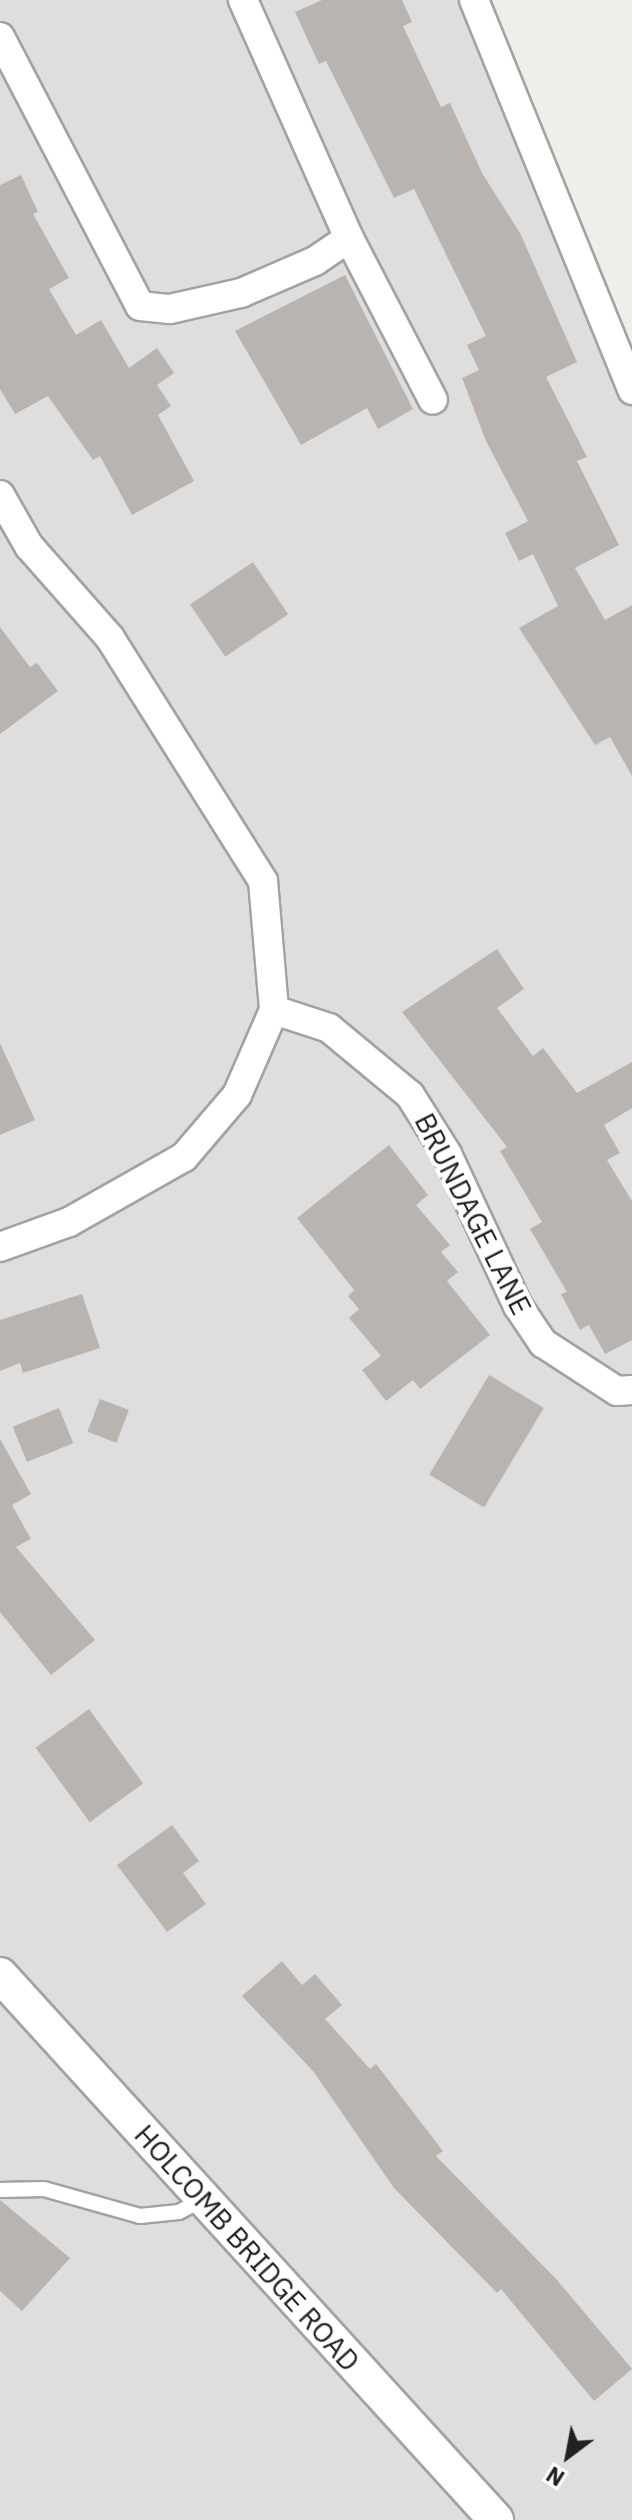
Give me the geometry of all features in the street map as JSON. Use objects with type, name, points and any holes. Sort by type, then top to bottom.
[{"type":"street","points":[[243,0],[349,238],[433,400]]},
{"type":"street","points":[[474,0],[632,390]]},
{"type":"street","points":[[0,37],[140,306],[170,309],[241,293],[315,261],[349,238]]},
{"type":"street","points":[[0,495],[29,546],[110,638],[263,881],[274,1010],[237,1095],[184,1157],[69,1222],[0,1247]]},
{"type":"street","name":"BRUNDAGE LANE","points":[[274,1010],[329,1028],[410,1095],[447,1154],[518,1306],[543,1343],[617,1391],[632,1390]]},
{"type":"street","name":"HOLCOMB BRIDGE ROAD","points":[[0,1975],[496,2520]]},
{"type":"lane","points":[[0,2190],[44,2189],[140,2216],[179,2212],[202,2200]]},
{"type":"shaded area","points":[[0,0],[460,0],[632,394],[632,2520],[0,2520]]},
{"type":"building","points":[[322,0],[402,0],[412,22],[403,26],[441,107],[450,103],[482,173],[520,233],[577,362],[546,377],[587,457],[577,461],[619,545],[575,568],[605,620],[632,605],[632,776],[610,737],[595,745],[519,628],[558,606],[533,554],[519,561],[505,533],[528,521],[486,441],[462,378],[479,370],[467,345],[486,336],[414,189],[394,198],[326,61],[319,64],[295,12]]},
{"type":"building","points":[[21,175],[38,212],[33,214],[69,278],[49,289],[76,335],[101,320],[129,368],[157,348],[174,373],[157,385],[171,406],[158,415],[194,481],[132,515],[100,456],[93,460],[48,396],[15,414],[0,389],[0,185]]},
{"type":"building","points":[[345,275],[413,409],[378,429],[367,408],[301,445],[235,331]]},
{"type":"building","points":[[253,562],[288,614],[225,657],[190,604]]},
{"type":"building","points":[[0,627],[30,667],[37,663],[58,691],[0,734]]},
{"type":"building","points":[[497,949],[524,989],[497,1008],[533,1056],[543,1048],[577,1093],[632,1062],[632,1108],[604,1125],[620,1153],[607,1160],[632,1201],[632,1340],[605,1354],[589,1325],[580,1330],[561,1294],[567,1292],[530,1229],[542,1222],[500,1151],[507,1147],[402,1012]]},
{"type":"building","points":[[0,1043],[35,1120],[0,1135]]},
{"type":"building","points":[[389,1145],[428,1195],[416,1205],[450,1245],[441,1252],[458,1272],[447,1281],[490,1335],[420,1389],[413,1380],[386,1401],[362,1370],[381,1356],[349,1318],[359,1309],[348,1296],[354,1290],[297,1218]]},
{"type":"building","points":[[82,1294],[100,1348],[23,1373],[20,1363],[0,1371],[0,1320]]},
{"type":"building","points":[[489,1375],[544,1408],[484,1507],[429,1474]]},
{"type":"building","points":[[100,1399],[129,1410],[116,1443],[87,1432]]},
{"type":"building","points":[[59,1408],[73,1443],[27,1462],[13,1427]]},
{"type":"building","points":[[0,1439],[31,1494],[12,1505],[31,1539],[16,1547],[95,1640],[51,1675],[0,1612]]},
{"type":"building","points":[[89,1709],[143,1783],[90,1822],[36,1748]]},
{"type":"building","points":[[172,1825],[199,1861],[183,1873],[206,1904],[167,1932],[117,1865]]},
{"type":"building","points":[[282,1961],[302,1985],[315,1974],[342,2005],[325,2019],[370,2069],[376,2064],[443,2151],[436,2156],[557,2280],[632,2369],[594,2401],[501,2289],[497,2293],[394,2188],[313,2071],[242,1996]]},
{"type":"building","points":[[0,2200],[70,2258],[22,2311],[0,2291]]}]
